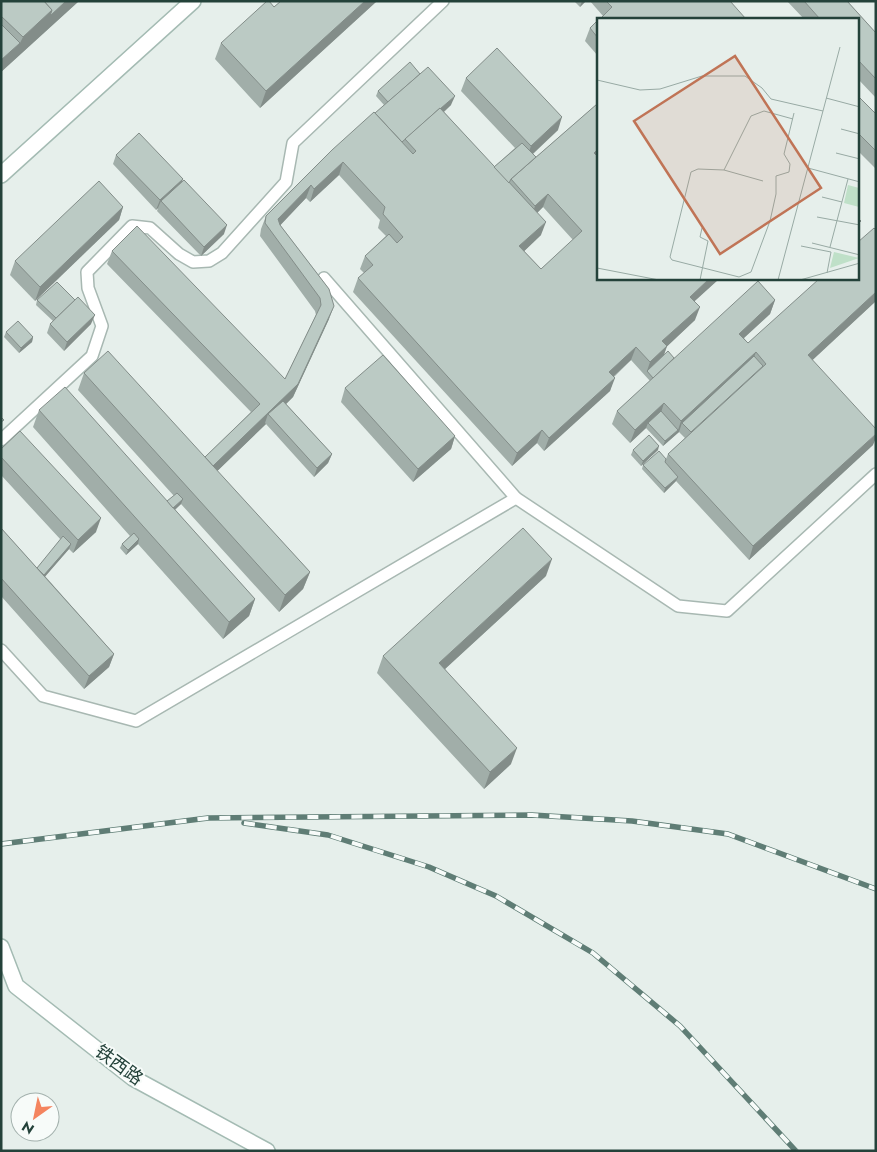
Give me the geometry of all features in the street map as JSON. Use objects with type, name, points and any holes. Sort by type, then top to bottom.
[{"type":"street","points":[[1,175],[193,1]]},
{"type":"street","name":"铁西路","points":[[1,947],[16,986],[132,1078],[268,1151]]},
{"type":"lane","points":[[1,440],[92,356],[102,326],[88,288],[88,272],[132,226],[150,228],[179,254],[193,262],[209,261],[222,253],[286,182],[292,143],[443,1]]},
{"type":"lane","points":[[324,278],[516,498],[678,606],[727,611],[876,474]]},
{"type":"lane","points":[[1,650],[43,696],[136,721],[516,498]]},
{"type":"building","points":[[1,1],[44,1],[52,10],[23,37],[1,16]]},
{"type":"building","points":[[44,1],[66,1],[50,16],[52,10]]},
{"type":"building","points":[[267,1],[274,7],[281,1],[365,1],[266,91],[221,43]]},
{"type":"building","points":[[606,1],[730,1],[745,18],[601,18],[612,7]]},
{"type":"building","points":[[804,1],[847,1],[876,33],[876,79],[860,62],[860,18],[819,18]]},
{"type":"building","points":[[597,21],[597,37],[590,28]]},
{"type":"building","points":[[1,24],[20,43],[1,60]]},
{"type":"building","points":[[497,48],[562,117],[531,146],[466,78]]},
{"type":"building","points":[[410,62],[420,74],[388,102],[378,91]]},
{"type":"building","points":[[428,67],[455,96],[402,142],[375,113]]},
{"type":"building","points":[[860,98],[876,114],[876,151],[860,135]]},
{"type":"building","points":[[597,104],[597,150],[594,153],[597,156],[597,280],[708,280],[690,297],[700,307],[662,341],[667,346],[650,362],[636,347],[609,372],[615,378],[549,438],[542,430],[517,453],[358,278],[373,265],[365,256],[389,234],[397,243],[403,237],[383,214],[385,207],[343,162],[314,189],[311,185],[278,219],[280,225],[329,289],[334,306],[298,384],[213,466],[205,457],[260,404],[112,251],[137,226],[285,379],[321,305],[320,298],[265,223],[266,216],[332,150],[374,112],[413,154],[416,151],[405,139],[440,108],[546,222],[519,246],[541,269],[582,231],[548,194],[535,206],[511,179]]},
{"type":"building","points":[[139,133],[183,179],[160,200],[116,155]]},
{"type":"building","points":[[522,143],[536,157],[509,183],[494,167]]},
{"type":"building","points":[[184,180],[227,225],[204,247],[161,201]]},
{"type":"building","points":[[99,181],[123,207],[40,287],[15,261]]},
{"type":"building","points":[[874,228],[876,230],[876,292],[808,355],[876,429],[876,434],[753,546],[668,454],[766,364],[756,352],[681,421],[664,403],[635,430],[617,411],[758,281],[775,300],[739,334],[748,343],[818,280],[860,280],[860,240]]},
{"type":"building","points":[[57,282],[75,300],[56,318],[37,300]]},
{"type":"building","points":[[78,297],[95,315],[67,342],[50,324]]},
{"type":"building","points":[[18,321],[33,337],[21,348],[6,332]]},
{"type":"building","points":[[108,351],[310,572],[285,595],[84,373]]},
{"type":"building","points":[[668,351],[674,358],[653,378],[647,371]]},
{"type":"building","points":[[383,355],[455,436],[418,469],[345,388]]},
{"type":"building","points":[[754,356],[763,366],[691,432],[682,423]]},
{"type":"building","points":[[65,387],[255,599],[229,622],[39,410]]},
{"type":"building","points":[[283,401],[332,454],[317,468],[268,414]]},
{"type":"building","points":[[661,411],[678,430],[665,441],[648,423]]},
{"type":"building","points":[[20,431],[101,518],[78,540],[1,457],[1,449]]},
{"type":"building","points":[[649,435],[659,446],[643,461],[633,450]]},
{"type":"building","points":[[659,451],[666,459],[665,462],[678,477],[665,488],[643,465]]},
{"type":"building","points":[[177,493],[183,499],[173,508],[167,501]]},
{"type":"building","points":[[1,528],[114,654],[89,676],[1,578]]},
{"type":"building","points":[[523,528],[552,559],[439,663],[517,748],[490,772],[383,656]]},
{"type":"building","points":[[134,533],[139,539],[128,550],[122,544]]},
{"type":"building","points":[[63,536],[71,544],[44,575],[37,568]]},
{"type":"railway","points":[[1,844],[208,818],[532,815],[632,821],[728,834],[876,889]]},
{"type":"railway","points":[[244,823],[328,835],[429,867],[496,896],[593,953],[680,1026],[796,1151]]}]
